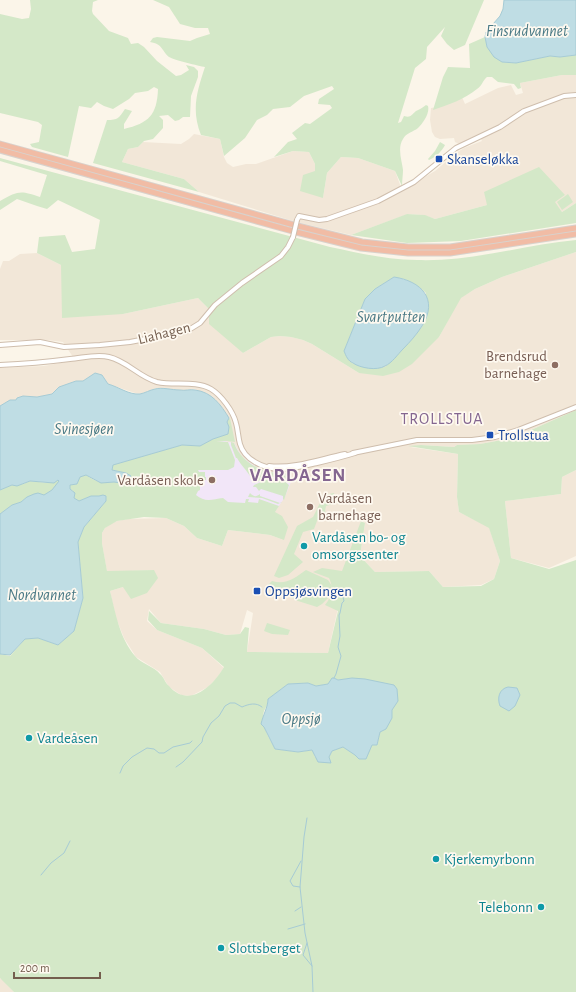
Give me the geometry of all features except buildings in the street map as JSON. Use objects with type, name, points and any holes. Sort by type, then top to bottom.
[{"type":"highway","points":[[0,144],[298,226],[362,242],[408,247],[450,247],[576,228]]},
{"type":"highway","points":[[0,150],[296,232],[361,248],[408,253],[450,253],[576,234]]},
{"type":"main road","name":"Liahagen","points":[[0,345],[40,342],[64,347],[100,346],[187,331],[200,323],[219,302],[242,282],[281,256],[293,237],[298,218],[319,220],[328,219],[378,201],[414,182],[456,148],[500,127],[524,111],[564,96],[576,95]]},
{"type":"main road","points":[[0,365],[104,356],[119,360],[141,375],[153,381],[209,388],[218,395],[235,418],[241,446],[246,454],[257,463],[272,466],[286,466],[417,440],[472,440],[495,437],[518,430],[576,407]]},
{"type":"shaded area","points":[[562,75],[576,75],[576,203],[562,212],[554,202],[565,195],[487,205],[435,219],[423,215],[408,214],[351,235],[293,221],[199,192],[184,179],[122,162],[128,149],[138,147],[143,142],[181,144],[194,134],[220,139],[224,157],[227,163],[233,167],[246,164],[256,164],[293,151],[309,152],[315,164],[315,172],[323,198],[327,173],[341,157],[358,158],[395,171],[402,190],[401,191],[435,171],[464,148],[482,141],[479,135],[459,144],[455,142],[454,138],[440,139],[435,137],[432,132],[430,120],[431,108],[438,107],[461,95],[465,104],[498,88],[511,85],[516,95],[523,93],[520,83]]},
{"type":"shaded area","points":[[576,252],[576,410],[513,438],[480,444],[457,445],[454,447],[421,445],[410,447],[458,454],[457,497],[459,512],[489,527],[500,561],[494,579],[481,585],[443,587],[429,571],[375,572],[360,556],[365,523],[361,521],[342,590],[328,653],[247,652],[253,613],[247,610],[240,634],[226,635],[204,629],[161,623],[149,609],[147,621],[157,630],[202,648],[224,668],[208,687],[191,696],[181,695],[169,687],[160,672],[136,657],[124,638],[116,618],[110,591],[123,587],[154,570],[107,572],[102,543],[102,533],[110,524],[128,519],[166,518],[184,526],[197,538],[222,546],[228,530],[270,535],[284,540],[195,503],[200,446],[222,410],[219,403],[211,396],[194,389],[185,391],[156,388],[141,394],[135,393],[108,384],[102,375],[95,373],[83,381],[76,381],[59,387],[52,394],[37,397],[23,396],[17,398],[16,400],[10,400],[0,406],[0,368],[44,366],[75,360],[63,342],[47,340],[0,340],[0,269],[3,261],[9,261],[20,254],[37,253],[61,265],[123,314],[198,298],[209,309],[243,353],[271,337],[291,337],[312,344],[359,373],[439,337],[460,298],[475,289],[502,277]]},
{"type":"shaded area","points":[[224,441],[234,443],[242,457],[256,467],[268,472],[290,473],[291,482],[285,497],[272,516],[198,509],[193,489],[197,449],[213,442]]},
{"type":"shaded area","points":[[576,470],[576,556],[549,568],[511,558],[505,501],[561,494],[562,477]]},
{"type":"shaded area","points":[[0,978],[3,980],[14,992],[0,992]]},
{"type":"green space","points":[[30,0],[98,0],[93,2],[93,14],[109,31],[128,38],[131,44],[138,43],[144,47],[157,61],[176,76],[189,70],[186,65],[194,67],[198,71],[198,77],[191,96],[190,117],[183,117],[175,121],[168,115],[159,116],[163,120],[163,128],[153,139],[144,141],[138,147],[128,149],[122,162],[184,179],[199,192],[93,163],[107,120],[114,120],[118,118],[125,109],[132,111],[124,124],[124,129],[133,127],[145,121],[153,112],[156,105],[158,89],[154,87],[148,91],[135,93],[129,99],[113,109],[97,102],[91,108],[79,106],[68,157],[32,147],[30,144],[39,142],[42,125],[38,122],[0,113],[0,14],[22,19],[29,18],[31,9]]},
{"type":"green space","points":[[153,0],[484,0],[465,45],[454,50],[447,44],[441,36],[445,27],[427,47],[426,59],[415,68],[398,123],[401,122],[404,116],[406,117],[412,115],[426,105],[428,106],[428,109],[426,118],[418,128],[404,137],[401,143],[400,150],[403,170],[402,186],[395,171],[358,158],[341,157],[327,173],[323,198],[300,191],[303,175],[315,171],[315,164],[309,152],[293,151],[274,157],[288,142],[297,139],[292,133],[305,123],[310,124],[332,108],[330,105],[318,104],[319,99],[334,89],[332,86],[304,96],[290,107],[273,109],[267,115],[257,120],[245,138],[224,156],[220,139],[201,135],[196,117],[196,101],[205,67],[169,57],[160,46],[150,42],[153,38],[157,37],[190,41],[210,34],[208,28],[195,28],[180,24],[169,7]]},
{"type":"green space","points":[[485,37],[487,47],[502,62],[516,63],[550,56],[560,57],[576,55],[576,75],[562,75],[520,83],[521,88],[518,89],[514,84],[498,82],[492,77],[487,77],[479,88],[467,96],[433,110],[443,77],[448,67],[470,68],[469,44]]},
{"type":"green space","points":[[440,142],[445,145],[444,147],[436,156],[429,160],[428,159]]},
{"type":"green space","points":[[0,158],[330,247],[362,254],[406,260],[437,260],[477,256],[556,242],[576,240],[576,252],[502,277],[475,289],[461,298],[439,337],[412,364],[399,372],[383,376],[359,373],[312,344],[291,337],[271,337],[243,353],[209,324],[209,309],[198,298],[123,314],[62,318],[61,265],[37,253],[39,237],[65,235],[72,252],[95,249],[100,220],[58,200],[47,209],[17,199],[0,210],[0,201],[15,193],[28,193],[40,197],[47,175],[0,161]],"holes":[[[394,277],[411,282],[426,293],[423,325],[414,337],[385,367],[362,367],[352,363],[344,351],[365,299],[375,289]]]},
{"type":"green space","points":[[539,167],[565,195],[555,202],[562,212],[576,203],[576,223],[461,241],[407,243],[351,235],[407,214],[425,215],[435,219],[487,205],[484,192]]},
{"type":"green space","points":[[568,194],[573,202],[562,210],[557,202]]},
{"type":"green space","points":[[576,410],[576,470],[562,477],[561,494],[505,501],[511,558],[549,569],[576,560],[576,992],[14,992],[0,978],[0,654],[10,656],[25,639],[38,638],[58,645],[74,631],[83,598],[78,542],[84,527],[106,501],[99,497],[93,496],[79,501],[73,498],[73,491],[70,489],[70,485],[77,484],[80,477],[86,475],[96,481],[101,482],[128,481],[131,476],[126,473],[112,470],[112,465],[182,445],[200,446],[213,439],[228,434],[229,427],[227,422],[230,418],[235,442],[227,441],[216,442],[228,442],[235,460],[234,467],[228,470],[198,470],[199,472],[205,472],[206,480],[197,481],[200,483],[200,490],[196,495],[206,500],[223,498],[228,502],[245,503],[246,499],[249,499],[248,502],[258,503],[259,499],[279,506],[275,512],[282,516],[288,527],[284,540],[270,535],[228,530],[222,546],[197,538],[184,526],[166,518],[144,517],[117,521],[105,528],[102,533],[102,543],[107,571],[154,570],[158,578],[147,593],[131,599],[123,587],[110,591],[125,641],[138,659],[157,671],[168,685],[177,693],[192,695],[200,692],[214,681],[224,667],[202,648],[157,630],[148,620],[149,611],[161,623],[204,629],[226,635],[240,634],[245,627],[249,628],[247,652],[328,653],[338,611],[325,605],[332,592],[329,578],[313,572],[322,568],[342,571],[361,521],[365,523],[360,556],[375,572],[429,571],[443,587],[481,586],[494,579],[500,561],[489,528],[459,512],[457,497],[458,454],[408,446],[421,445],[454,447],[457,445],[480,444],[513,438]],"holes":[[[334,678],[338,680],[352,678],[398,701],[392,710],[392,718],[380,732],[377,745],[372,745],[359,759],[343,747],[332,751],[329,757],[330,762],[315,757],[313,750],[298,752],[275,749],[263,721],[264,711],[268,699],[288,684],[308,683],[316,686],[328,684]]]},
{"type":"green space","points":[[231,442],[234,443],[241,455],[251,464],[270,472],[289,473],[285,476],[290,474],[290,483],[279,477],[270,477],[254,483],[236,458]]},
{"type":"green space","points":[[270,478],[282,479],[289,485],[284,500],[283,496],[261,489],[259,491],[256,487],[253,487],[254,485]]},
{"type":"green space","points":[[58,480],[60,481],[44,496],[27,497],[21,502],[12,505],[0,514],[0,490],[12,485],[23,484],[30,481],[48,483]]},
{"type":"green space","points":[[250,493],[255,496],[260,494],[260,496],[280,503],[278,504],[262,498],[248,497]]},
{"type":"green space","points":[[334,493],[336,503],[326,506],[325,511],[329,517],[321,517],[317,521],[314,529],[303,532],[294,554],[303,562],[288,575],[279,578],[274,576],[297,526],[313,517],[324,495]]},
{"type":"green space","points":[[306,570],[328,580],[332,586],[328,593],[329,597],[317,607],[298,601],[268,585],[272,581],[282,582],[290,580]]},
{"type":"green space","points":[[267,623],[290,630],[288,635],[272,634],[264,631]]},
{"type":"water","name":"Finsrudvannet","points":[[504,0],[576,0],[576,55],[560,57],[550,56],[516,63],[502,62],[494,57],[487,47],[485,37],[486,32],[500,16],[503,9]]},
{"type":"water","name":"Svartputten","points":[[394,277],[404,279],[419,287],[428,300],[429,308],[427,316],[416,335],[388,365],[382,368],[373,369],[356,365],[348,360],[344,351],[365,299],[375,289]]},
{"type":"water","points":[[95,373],[102,375],[108,384],[136,394],[161,388],[193,390],[206,393],[223,408],[229,418],[227,422],[229,427],[228,434],[213,439],[200,446],[182,445],[113,465],[112,470],[126,473],[131,476],[128,480],[121,483],[101,483],[86,475],[80,477],[77,484],[70,485],[70,489],[75,493],[74,498],[79,501],[91,496],[106,496],[106,501],[84,527],[78,542],[83,598],[74,631],[58,645],[38,638],[25,639],[10,655],[0,654],[0,514],[12,505],[21,502],[27,497],[38,493],[44,495],[52,490],[59,481],[58,480],[54,483],[30,481],[17,486],[12,485],[0,490],[0,406],[10,400],[16,400],[17,398],[23,396],[37,397],[52,394],[59,387],[76,381],[83,381]]},
{"type":"water","name":"Oppsjø","points":[[332,678],[338,680],[352,678],[365,679],[394,685],[397,689],[398,701],[392,710],[392,718],[386,729],[380,732],[377,745],[372,745],[366,759],[359,759],[343,747],[332,751],[329,757],[331,763],[318,762],[312,750],[298,752],[275,749],[261,724],[268,699],[288,684],[308,683],[316,686],[328,684]]},
{"type":"water","points":[[508,687],[517,688],[520,695],[515,706],[509,711],[500,706],[499,700],[501,692]]},
{"type":"waterway","points":[[334,678],[341,656],[338,647],[340,636],[339,615],[342,603],[344,601],[343,597]]},
{"type":"waterway","points":[[176,767],[183,762],[202,742],[203,737],[211,723],[219,716],[225,706],[230,703],[235,703],[242,707],[252,704],[257,704],[262,707]]},
{"type":"waterway","points":[[120,773],[123,766],[132,757],[147,748],[154,749],[159,753],[164,753],[173,747],[190,743],[192,741]]},
{"type":"waterway","points":[[307,818],[300,887],[305,933],[312,966],[313,992]]},
{"type":"waterway","points":[[41,875],[51,863],[64,853],[70,841]]},
{"type":"waterway","points":[[300,887],[293,886],[290,881],[301,861]]},
{"type":"waterway","points":[[295,911],[301,907]]},
{"type":"waterway","points":[[288,929],[305,924]]},
{"type":"waterway","points":[[307,943],[303,955],[312,966]]},
{"type":"place","name":"Skanseløkka","points":[[439,159]]},
{"type":"place","name":"Brendsrud barnehage","points":[[555,365]]},
{"type":"place","name":"Trollstua","points":[[490,435]]},
{"type":"place","name":"Vardåsen skole","points":[[212,480]]},
{"type":"place","name":"Vardåsen barnehage","points":[[310,507]]},
{"type":"place","name":"Vardåsen bo- og omsorgssenter","points":[[304,546]]},
{"type":"place","name":"Oppsjøsvingen","points":[[257,591]]},
{"type":"place","name":"Vardeåsen","points":[[29,738]]},
{"type":"place","name":"Kjerkemyrbonn","points":[[436,859]]},
{"type":"place","name":"Telebonn","points":[[541,907]]},
{"type":"place","name":"Slottsberget","points":[[221,948]]},
{"type":"district","name":"TROLLSTUA","points":[[442,418]]},
{"type":"district","name":"VARDÅSEN","points":[[298,474]]},
{"type":"water label","name":"Svinesjøen","points":[[84,428]]},
{"type":"water label","name":"Nordvannet","points":[[42,594]]}]
